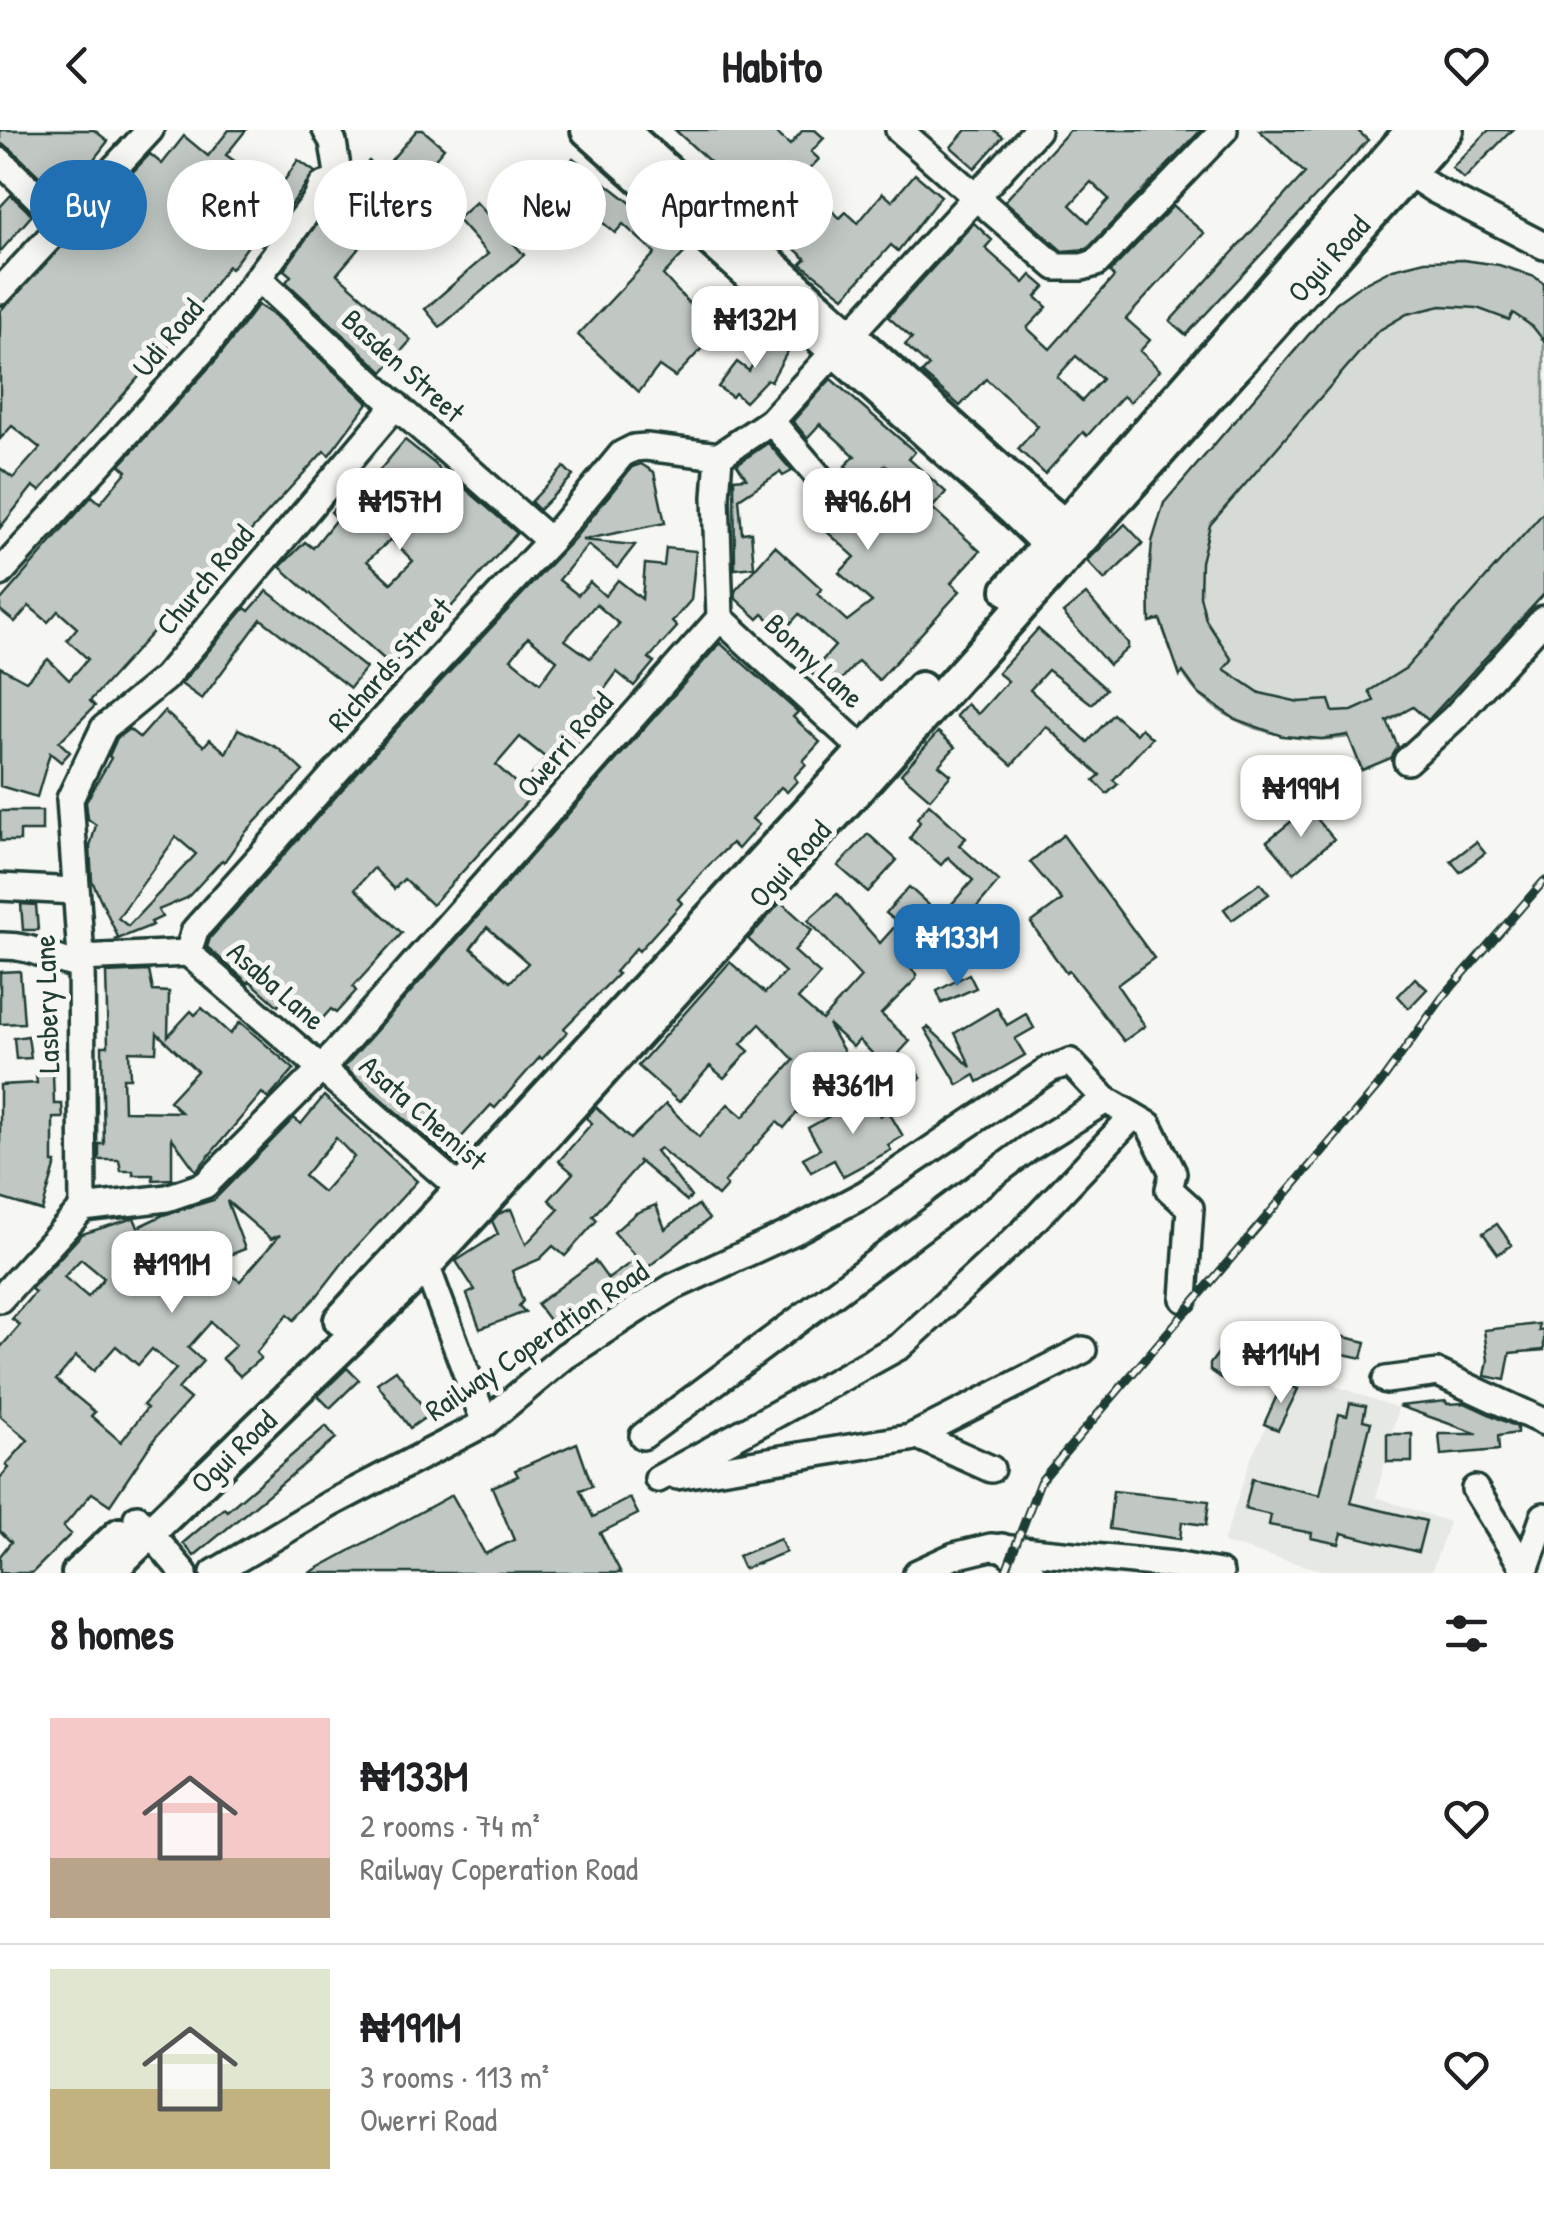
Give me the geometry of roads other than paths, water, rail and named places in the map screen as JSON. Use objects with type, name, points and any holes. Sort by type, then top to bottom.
[{"type":"main road","points":[[586,130],[632,141],[843,344],[1063,542]]},
{"type":"main road","name":"Ogui Road","points":[[108,1573],[143,1526],[331,1330],[471,1198],[872,758],[1397,165],[1412,130]]},
{"type":"main road","name":"Ogui Road","points":[[872,758],[1023,573],[1063,542],[1087,498],[1397,165],[1446,130]]},
{"type":"main road","points":[[1020,502],[1087,498]]},
{"type":"main road","points":[[1020,502],[1026,540],[1023,573]]},
{"type":"main road","name":"Ogui Road","points":[[78,1573],[143,1526],[426,1265],[471,1198]]},
{"type":"street","points":[[121,160],[150,130]]},
{"type":"street","name":"Udi Road","points":[[0,572],[39,534],[205,348],[317,199],[322,186],[339,180],[333,142],[326,130]]},
{"type":"street","points":[[899,130],[1056,267],[1096,263],[1224,130]]},
{"type":"street","points":[[720,618],[716,497],[719,456],[771,421],[1037,130]]},
{"type":"street","points":[[0,160],[30,190]]},
{"type":"street","points":[[1397,165],[1466,207],[1544,246]]},
{"type":"street","points":[[0,291],[37,250]]},
{"type":"street","name":"Basden Street","points":[[259,279],[550,540]]},
{"type":"street","name":"Church Road","points":[[70,799],[104,728],[166,678],[396,405]]},
{"type":"street","points":[[771,421],[830,490],[842,498]]},
{"type":"street","name":"Richards Street","points":[[188,953],[195,930],[384,717],[550,540],[622,454],[634,448],[719,456]]},
{"type":"street","name":"Bonny Lane","points":[[720,618],[872,758]]},
{"type":"street","name":"Owerri Road","points":[[83,1208],[168,1198],[204,1185],[322,1068],[720,618]]},
{"type":"street","points":[[1407,761],[1455,717],[1544,619]]},
{"type":"street","name":"Lasbery Lane","points":[[70,799],[81,962],[83,1208]]},
{"type":"street","points":[[0,888],[75,891]]},
{"type":"street","points":[[0,946],[31,946],[49,958],[81,962],[188,953]]},
{"type":"street","name":"Asaba Lane","points":[[188,953],[322,1068]]},
{"type":"street","name":"Railway Coperation Road","points":[[214,1573],[330,1504],[485,1423],[565,1356],[639,1308],[673,1287],[793,1232],[864,1194],[1050,1068],[1070,1062],[1106,1100]]},
{"type":"street","name":"Asata Chemist","points":[[322,1068],[471,1198]]},
{"type":"street","points":[[644,1436],[1029,1148],[1106,1100],[1149,1125],[1172,1174],[1170,1189],[1190,1208],[1184,1299]]},
{"type":"street","points":[[1083,1350],[916,1435],[658,1478],[900,1346],[1025,1230],[1133,1116]]},
{"type":"street","points":[[0,1299],[83,1208]]},
{"type":"street","points":[[426,1265],[485,1423]]},
{"type":"street","points":[[1386,1380],[1438,1373],[1544,1422]]},
{"type":"street","points":[[916,1435],[991,1469]]},
{"type":"street","points":[[1476,1489],[1524,1571]]},
{"type":"street","points":[[1524,1571],[1544,1516]]},
{"type":"street","points":[[143,1526],[184,1573]]},
{"type":"street","points":[[972,1573],[991,1548]]},
{"type":"street","points":[[917,1573],[991,1548],[1034,1562],[1174,1565],[1220,1573]]},
{"type":"railway","points":[[1005,1573],[1040,1482],[1379,1085],[1442,998],[1544,881]]}]
